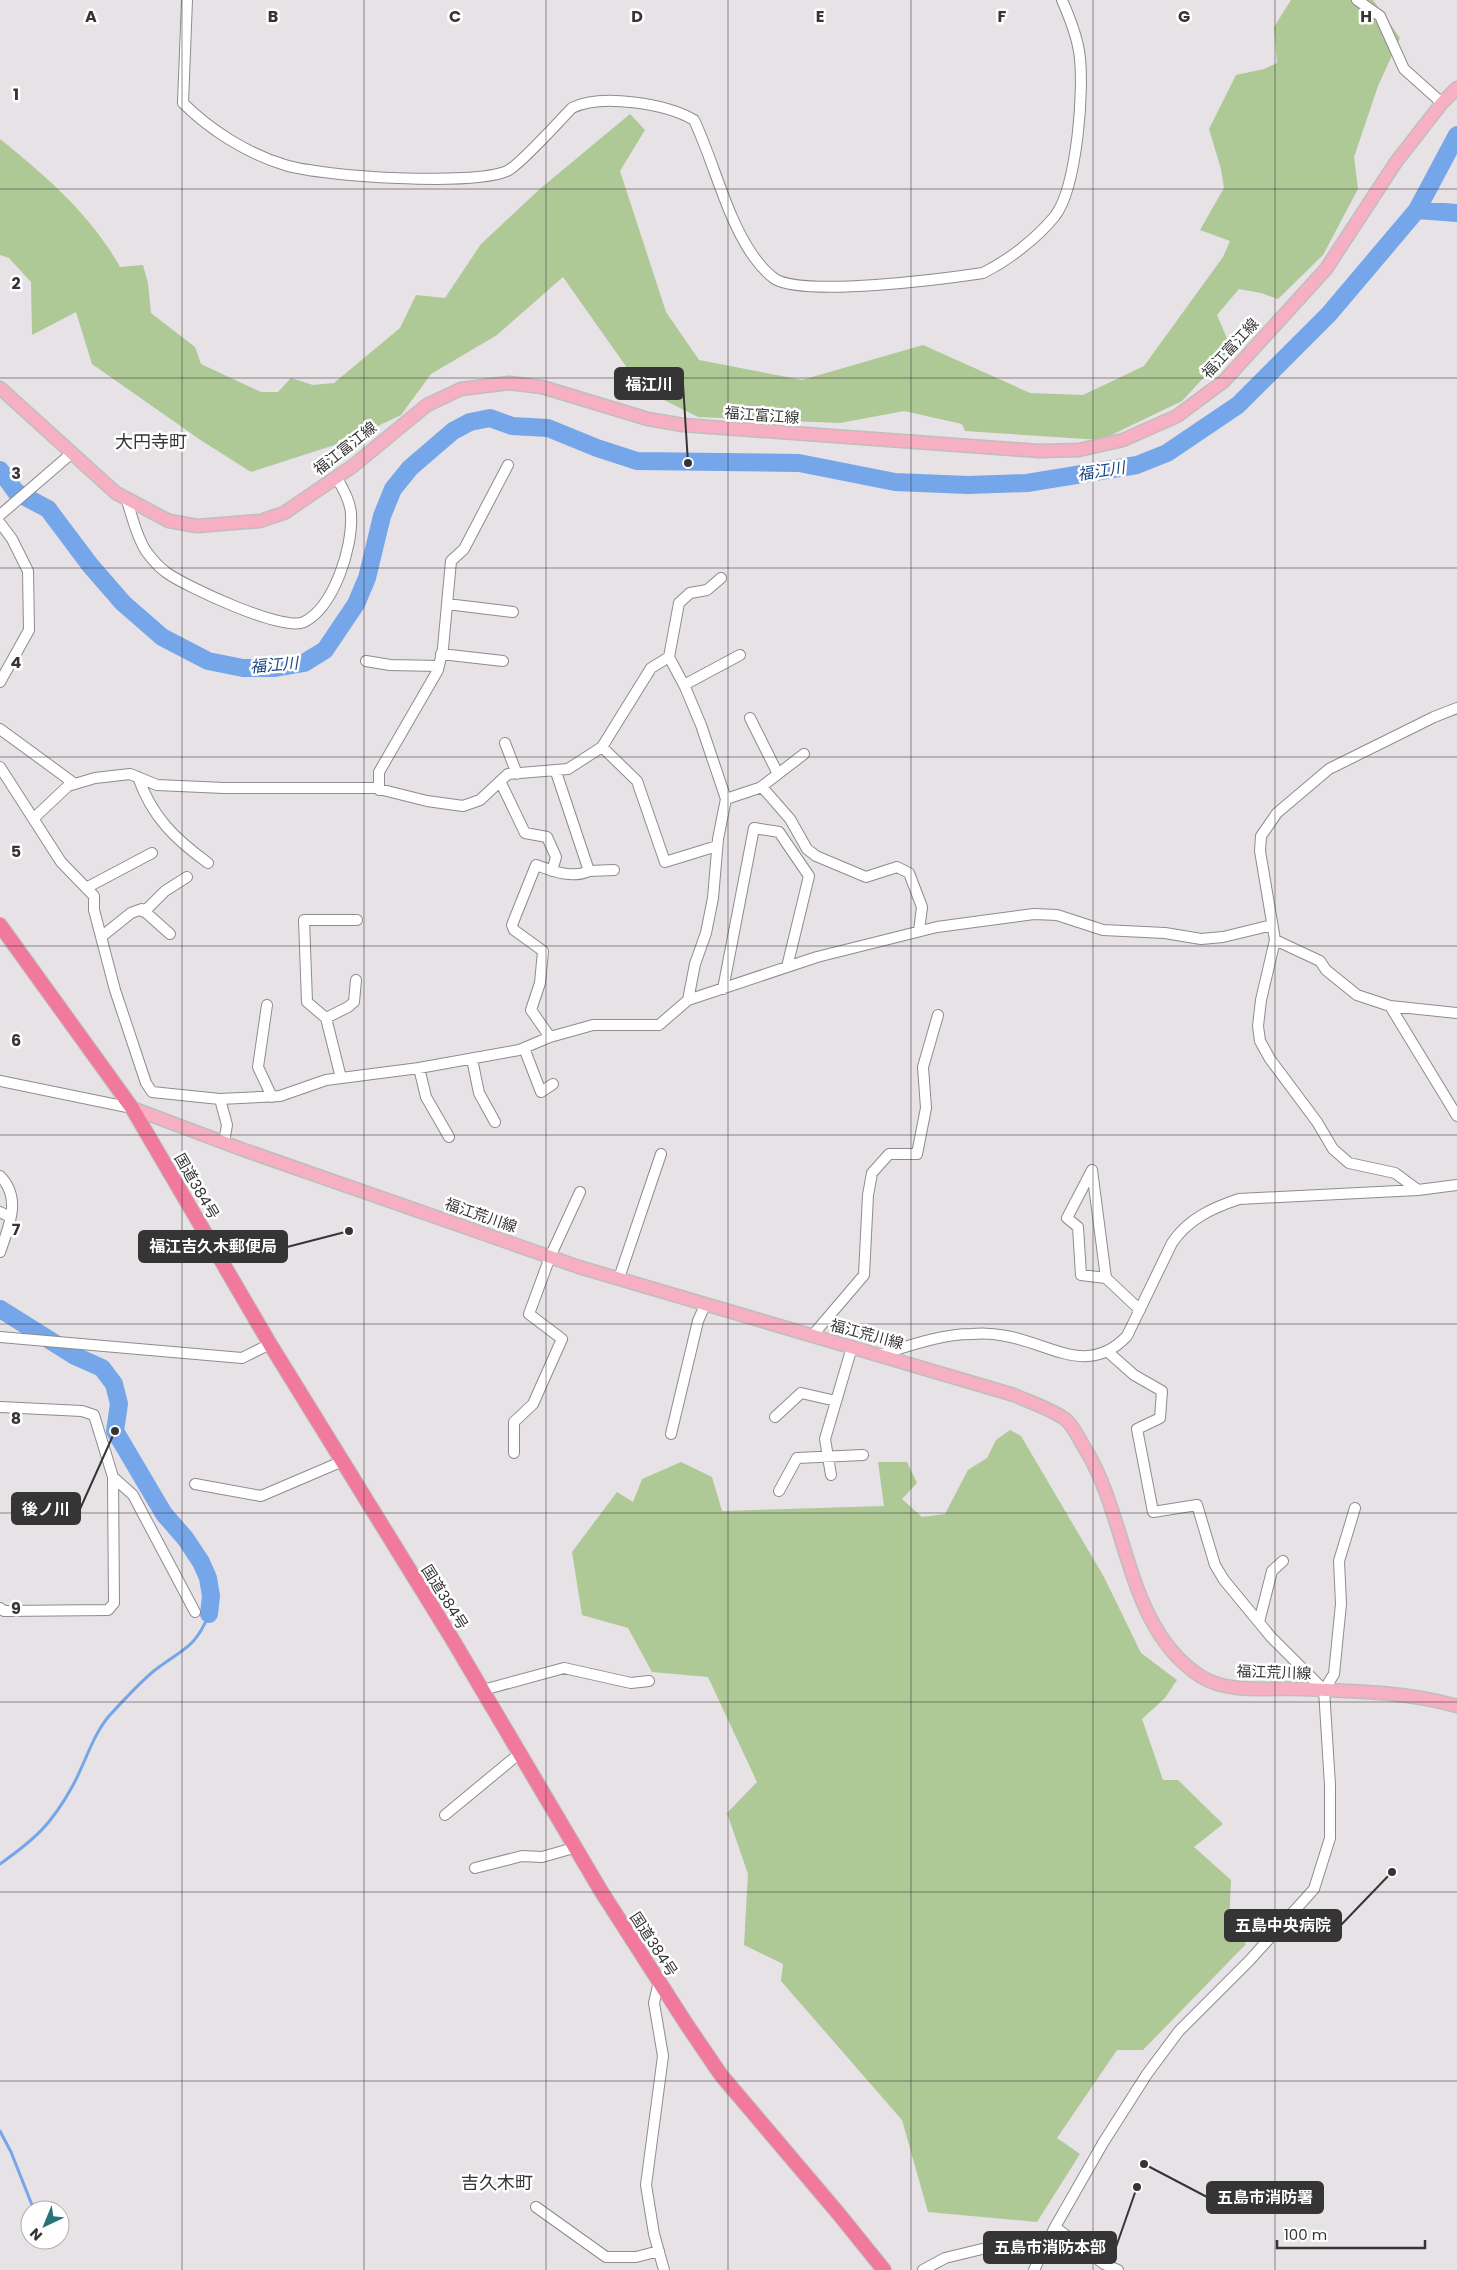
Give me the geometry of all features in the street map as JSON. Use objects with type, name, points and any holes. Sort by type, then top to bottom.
[{"type":"highway","name":"国道384号","points":[[0,925],[132,1108],[270,1344],[483,1690],[601,1891],[659,1982],[721,2075],[884,2270]]},
{"type":"main road","name":"福江富江線","points":[[0,388],[106,485],[163,518],[197,526],[241,524],[273,518],[284,513],[370,452],[412,416],[442,397],[476,385],[509,383],[542,387],[648,420],[683,425],[1030,450],[1079,450],[1109,446],[1177,416],[1224,381],[1326,269],[1379,186],[1442,102],[1457,88]]},
{"type":"main road","name":"福江荒川線","points":[[132,1108],[550,1256],[618,1278],[1014,1395],[1066,1420],[1092,1459],[1109,1498],[1145,1608],[1160,1636],[1179,1658],[1201,1676],[1225,1686],[1257,1689],[1324,1690],[1431,1699],[1457,1706]]},
{"type":"street","points":[[187,0],[182,104],[201,121],[252,151],[285,165],[309,170],[367,176],[432,178],[492,176],[510,170],[572,108],[580,104],[594,100],[662,107],[694,120],[736,222],[756,260],[774,278],[791,285],[818,288],[983,273],[995,267],[1036,235],[1055,215],[1064,198],[1071,171],[1078,122],[1081,80],[1079,51],[1072,23],[1062,0]]},
{"type":"street","points":[[1357,0],[1380,16],[1404,69],[1442,102]]},
{"type":"street","points":[[2,513],[72,453]]},
{"type":"street","points":[[379,790],[379,772],[439,666],[442,654],[451,561],[464,549],[508,465]]},
{"type":"street","points":[[126,498],[146,551],[165,572],[233,606],[291,624],[303,622],[328,598],[348,552],[352,515],[344,490],[336,477]]},
{"type":"street","points":[[0,523],[12,539],[28,571],[29,630],[0,682]]},
{"type":"street","points":[[688,1000],[694,964],[706,933],[714,898],[717,846],[726,799],[701,726],[684,685],[669,658],[679,603],[690,594],[707,590],[721,578]]},
{"type":"street","points":[[447,604],[513,612]]},
{"type":"street","points":[[442,654],[503,661]]},
{"type":"street","points":[[684,685],[740,655]]},
{"type":"street","points":[[34,818],[68,786],[95,778],[130,774],[157,785],[379,790],[427,801],[463,806],[480,800],[508,774],[556,772],[568,769],[602,746],[651,668],[669,658]]},
{"type":"street","points":[[366,661],[390,665],[439,666]]},
{"type":"street","points":[[1418,1190],[1395,1173],[1349,1163],[1333,1149],[1317,1122],[1270,1059],[1260,1041],[1258,1026],[1260,1000],[1275,940],[1260,851],[1261,836],[1277,813],[1329,769],[1434,716],[1457,708]]},
{"type":"street","points":[[750,718],[778,774]]},
{"type":"street","points":[[0,729],[75,784]]},
{"type":"street","points":[[505,743],[517,774]]},
{"type":"street","points":[[602,746],[637,781],[665,862],[717,846]]},
{"type":"street","points":[[726,799],[761,788],[804,754]]},
{"type":"street","points":[[0,767],[61,862],[94,896],[94,910],[115,990],[146,1083],[152,1092],[220,1099],[272,1097],[326,1080],[419,1068],[524,1048],[550,1037],[594,1025],[660,1025],[688,1000],[817,957],[919,931],[980,920],[1034,914],[1068,917],[1103,930],[1165,933],[1201,939],[1231,936],[1272,925]]},
{"type":"street","points":[[556,772],[589,871]]},
{"type":"street","points":[[138,777],[146,800],[164,825],[184,846],[208,863]]},
{"type":"street","points":[[500,781],[525,833],[547,837],[556,857],[552,871]]},
{"type":"street","points":[[761,788],[790,819],[807,849],[816,856],[866,877],[897,867],[909,873],[922,907],[919,931]]},
{"type":"street","points":[[723,989],[754,828],[779,832],[809,876],[787,967]]},
{"type":"street","points":[[86,888],[152,853]]},
{"type":"street","points":[[550,1037],[531,1010],[540,983],[543,951],[514,930],[512,925],[536,865],[552,871],[581,874],[589,871],[614,870]]},
{"type":"street","points":[[144,912],[165,891],[187,877]]},
{"type":"street","points":[[101,937],[131,913],[142,909],[170,934]]},
{"type":"street","points":[[341,1078],[326,1018],[307,1002],[304,920],[357,920]]},
{"type":"street","points":[[1275,940],[1320,961],[1326,970],[1357,995],[1390,1006],[1457,1013]]},
{"type":"street","points":[[326,1018],[348,1008],[354,1002],[356,980]]},
{"type":"street","points":[[267,1005],[258,1067],[272,1097]]},
{"type":"street","points":[[1390,1006],[1457,1116]]},
{"type":"street","points":[[812,1336],[864,1275],[868,1195],[872,1174],[889,1154],[917,1154],[926,1108],[923,1067],[938,1015]]},
{"type":"street","points":[[524,1048],[533,1078],[541,1092],[553,1084]]},
{"type":"street","points":[[472,1059],[479,1092],[495,1122]]},
{"type":"street","points":[[419,1068],[426,1098],[449,1137]]},
{"type":"street","points":[[0,1081],[132,1108]]},
{"type":"street","points":[[220,1099],[227,1126],[224,1142]]},
{"type":"street","points":[[618,1278],[661,1154]]},
{"type":"street","points":[[1106,1278],[1092,1170],[1067,1218],[1078,1227],[1081,1275],[1106,1278],[1140,1310]]},
{"type":"street","points":[[0,1176],[10,1186],[13,1208],[0,1252]]},
{"type":"street","points":[[879,1355],[913,1345],[972,1334],[1007,1336],[1066,1354],[1093,1356],[1108,1352],[1128,1336],[1179,1233],[1192,1220],[1217,1207],[1239,1199],[1418,1190],[1457,1185]]},
{"type":"street","points":[[514,1453],[514,1422],[533,1404],[562,1339],[529,1314],[550,1256],[580,1192]]},
{"type":"street","points":[[0,1212],[10,1218]]},
{"type":"street","points":[[670,1434],[698,1321],[705,1304]]},
{"type":"street","points":[[0,1337],[242,1358],[270,1344]]},
{"type":"street","points":[[831,1476],[825,1439],[852,1347]]},
{"type":"street","points":[[1108,1352],[1134,1375],[1162,1391],[1160,1418],[1137,1429],[1153,1512],[1197,1505],[1215,1565],[1224,1580],[1259,1622],[1324,1690]]},
{"type":"street","points":[[775,1417],[801,1393],[836,1401]]},
{"type":"street","points":[[0,1407],[82,1411],[94,1416],[113,1477],[114,1603],[108,1610],[4,1611],[0,1608]]},
{"type":"street","points":[[780,1491],[797,1458],[863,1455]]},
{"type":"street","points":[[195,1484],[261,1496],[343,1461]]},
{"type":"street","points":[[113,1477],[133,1495],[195,1612]]},
{"type":"street","points":[[1034,2270],[1103,2144],[1147,2074],[1179,2030],[1248,1961],[1314,1889],[1330,1838],[1330,1785],[1324,1690],[1334,1674],[1341,1604],[1339,1561],[1355,1508]]},
{"type":"street","points":[[1259,1622],[1272,1571],[1283,1561]]},
{"type":"street","points":[[483,1690],[564,1668],[631,1683],[649,1681]]},
{"type":"street","points":[[445,1815],[520,1753]]},
{"type":"street","points":[[474,1868],[522,1856],[542,1857],[576,1847]]},
{"type":"street","points":[[659,1982],[654,2003],[663,2056],[646,2185],[664,2270]]},
{"type":"street","points":[[536,2207],[606,2257],[636,2257],[659,2251]]},
{"type":"street","points":[[1056,2227],[1104,2264],[1118,2270]]},
{"type":"street","points":[[923,2270],[945,2258],[982,2249]]},
{"type":"green space","points":[[1291,0],[1373,0],[1400,38],[1378,86],[1354,157],[1358,189],[1323,255],[1278,299],[1261,293],[1239,289],[1217,315],[1231,348],[1182,401],[1101,440],[965,431],[962,424],[904,411],[840,423],[698,417],[642,389],[563,277],[497,335],[431,374],[401,415],[344,442],[251,472],[202,441],[92,364],[76,312],[32,335],[31,282],[9,258],[0,255],[0,139],[34,167],[82,214],[109,248],[120,267],[143,265],[148,283],[151,313],[195,347],[201,364],[261,392],[278,392],[291,378],[313,385],[334,383],[400,328],[416,295],[445,298],[481,244],[541,188],[630,114],[645,130],[620,171],[666,312],[699,360],[802,380],[923,345],[1030,393],[1083,395],[1144,366],[1223,257],[1230,241],[1200,230],[1224,188],[1221,169],[1209,129],[1236,75],[1264,69],[1277,63],[1274,27]]},
{"type":"green space","points":[[1010,1430],[1021,1436],[1104,1577],[1141,1653],[1177,1680],[1165,1698],[1142,1719],[1163,1780],[1178,1780],[1223,1824],[1194,1847],[1231,1880],[1229,1923],[1246,1944],[1143,2050],[1117,2050],[1057,2138],[1080,2154],[1037,2222],[928,2212],[902,2120],[781,1981],[783,1964],[744,1945],[748,1874],[727,1813],[757,1782],[708,1677],[652,1672],[628,1628],[582,1615],[572,1552],[617,1492],[633,1502],[642,1479],[681,1462],[712,1477],[722,1511],[884,1506],[878,1462],[907,1462],[917,1483],[902,1499],[922,1517],[945,1514],[968,1470],[987,1458],[996,1440]]},
{"type":"waterway","name":"福江川","points":[[0,470],[16,492],[48,509],[90,565],[123,603],[162,637],[208,661],[243,668],[275,668],[304,663],[325,650],[356,604],[367,578],[382,516],[393,489],[410,468],[453,431],[470,422],[490,418],[512,426],[548,428],[597,448],[637,461],[799,463],[895,482],[968,485],[1027,483],[1137,465],[1167,453],[1238,405],[1329,314],[1417,210],[1457,135]]},
{"type":"waterway","name":"福江川","points":[[1417,210],[1457,213]]},
{"type":"waterway","points":[[0,1309],[75,1356],[102,1368],[114,1384],[119,1404],[115,1431],[164,1514],[185,1538],[201,1562],[208,1578],[211,1596],[209,1614]]},
{"type":"waterway","points":[[0,1864],[33,1839],[57,1812],[77,1778],[93,1741],[109,1716],[149,1675],[193,1642],[204,1626],[209,1614]]},
{"type":"waterway","points":[[0,2131],[11,2152],[30,2200]]},
{"type":"place","name":"福江川","points":[[688,463]]},
{"type":"place","name":"福江吉久木郵便局","points":[[349,1231]]},
{"type":"place","name":"後ノ川","points":[[115,1431]]},
{"type":"place","name":"五島中央病院","points":[[1392,1872]]},
{"type":"place","name":"五島市消防署","points":[[1144,2164]]},
{"type":"place","name":"五島市消防本部","points":[[1137,2187]]},
{"type":"district","name":"大円寺町","points":[[151,441]]},
{"type":"district","name":"吉久木町","points":[[497,2182]]}]
